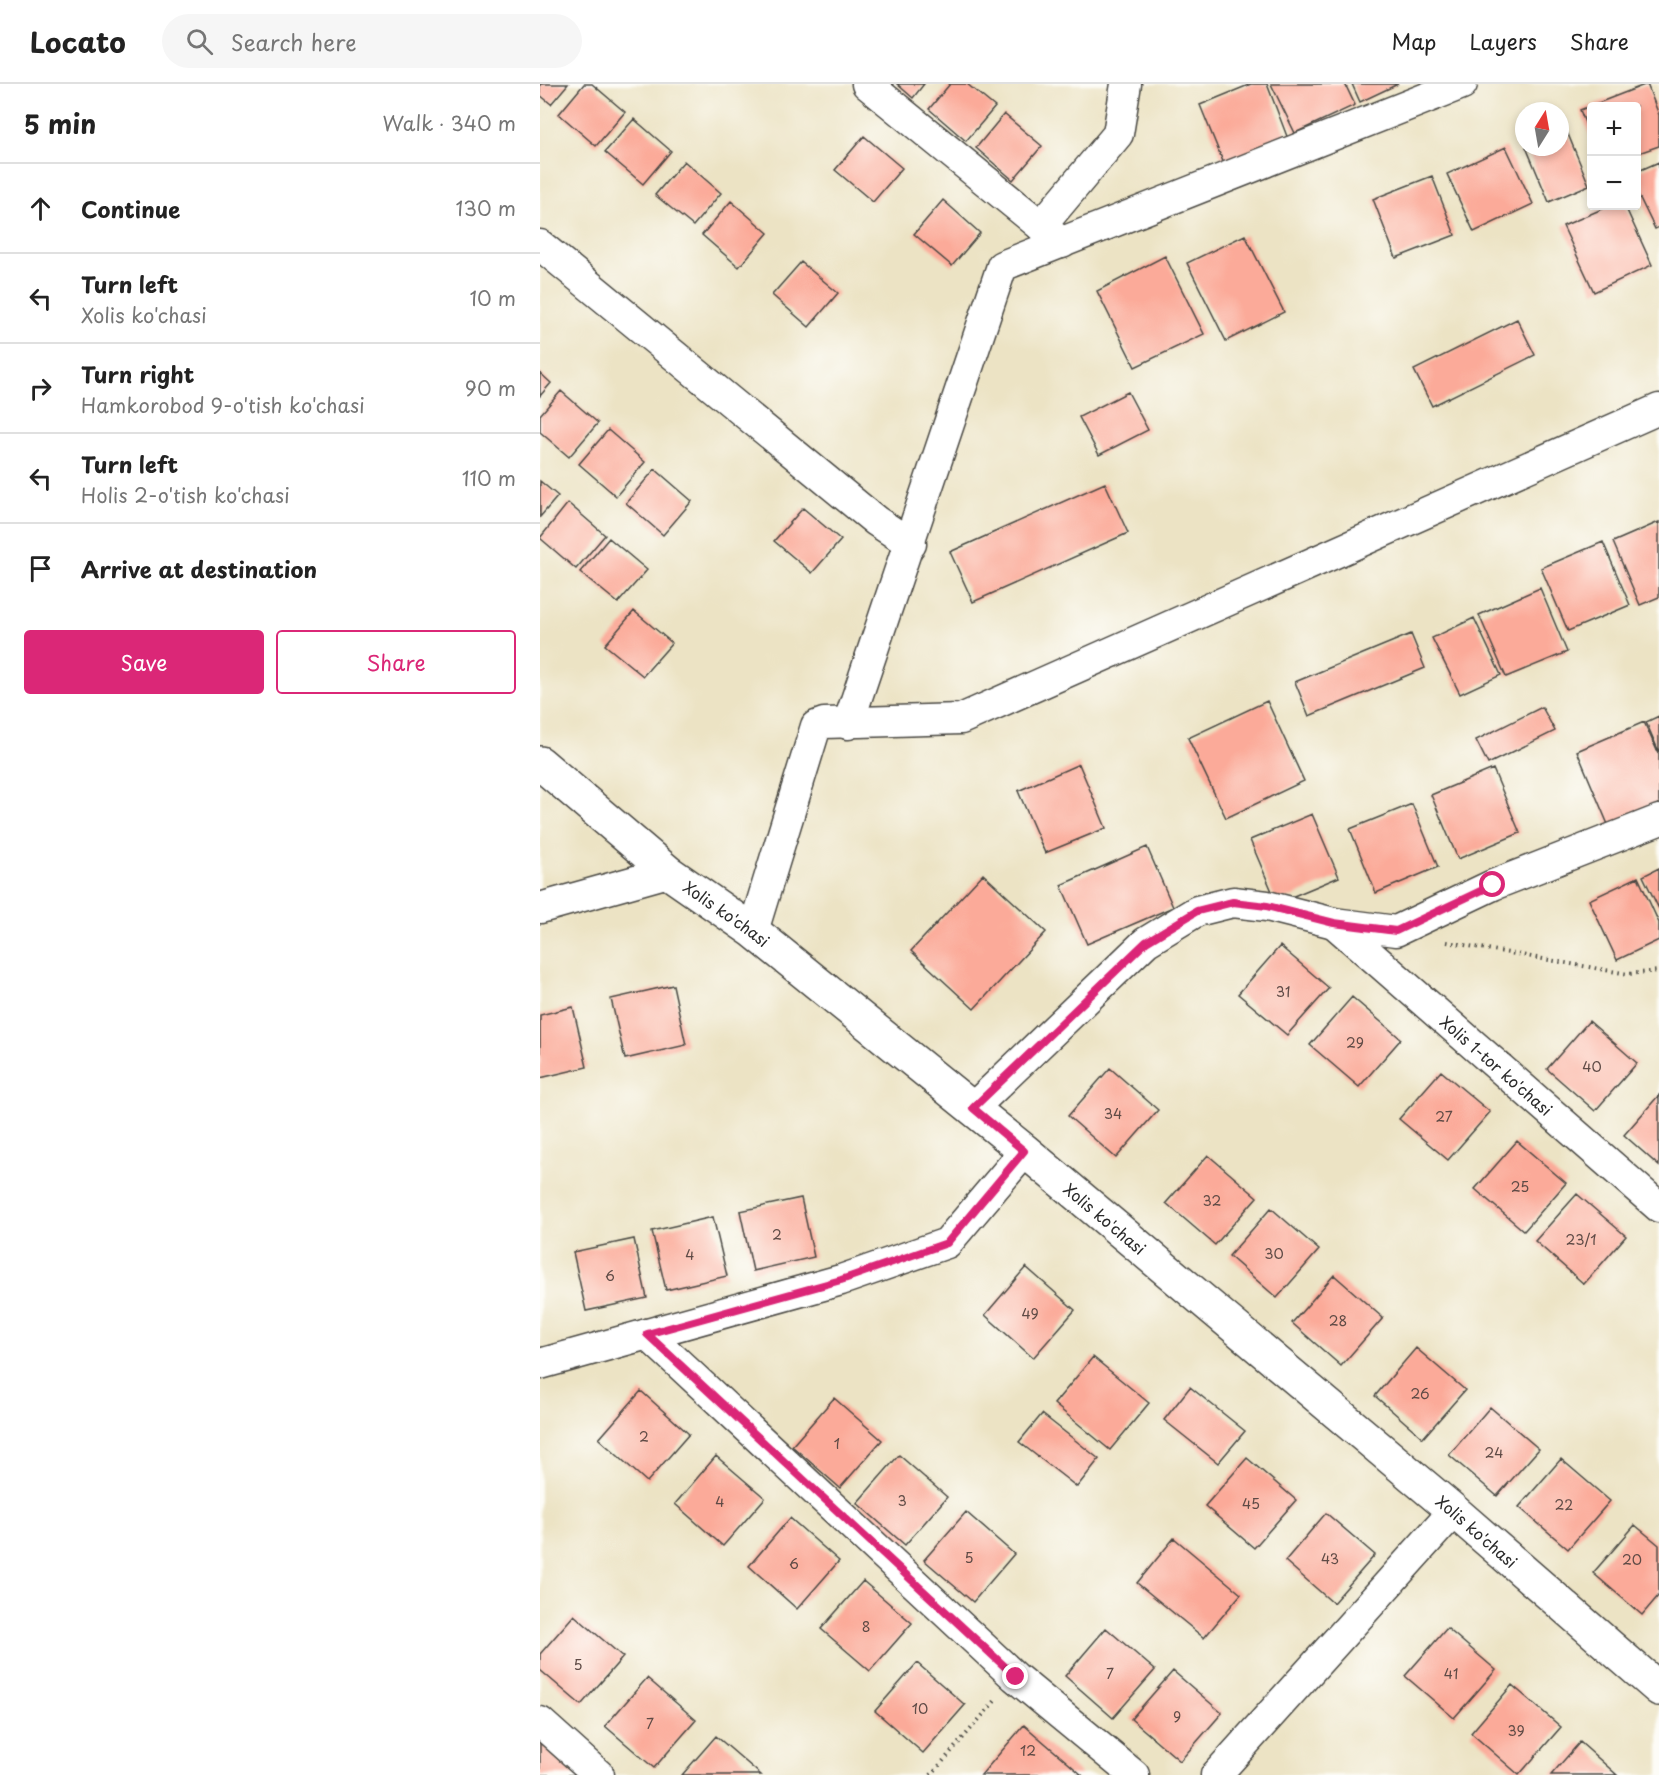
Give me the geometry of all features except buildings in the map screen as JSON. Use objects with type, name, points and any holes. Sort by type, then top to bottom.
[{"type":"street","points":[[867,84],[1051,235]]},
{"type":"street","points":[[1051,235],[1118,134],[1126,84]]},
{"type":"street","points":[[848,724],[1002,266],[1051,235],[1462,84]]},
{"type":"street","points":[[540,245],[876,521],[910,544]]},
{"type":"street","points":[[753,931],[816,726],[824,723],[961,719],[1659,409]]},
{"type":"street","name":"Xolis ko'chasi","points":[[540,763],[668,872],[753,931],[973,1108],[1454,1511],[1659,1689]]},
{"type":"street","points":[[973,1108],[1146,942],[1197,911],[1233,902],[1267,906],[1334,923],[1396,931],[1493,885],[1659,820]]},
{"type":"street","points":[[540,908],[668,872]]},
{"type":"street","name":"Xolis 1-tor ko'chasi","points":[[1334,923],[1659,1207]]},
{"type":"street","points":[[540,1364],[841,1280],[947,1243],[1024,1151]]},
{"type":"street","points":[[647,1334],[1016,1677],[1134,1775]]},
{"type":"street","points":[[1216,1775],[1454,1511]]},
{"type":"street","points":[[540,1722],[599,1775]]},
{"type":"path","points":[[1396,931],[1514,956],[1628,974],[1659,971]]},
{"type":"path","points":[[931,1775],[1016,1677]]},
{"type":"route","points":[[1016,1677],[647,1334],[841,1280],[947,1243],[1024,1151],[973,1108],[1146,942],[1197,911],[1233,902],[1267,906],[1334,923],[1396,931],[1493,885]]}]
